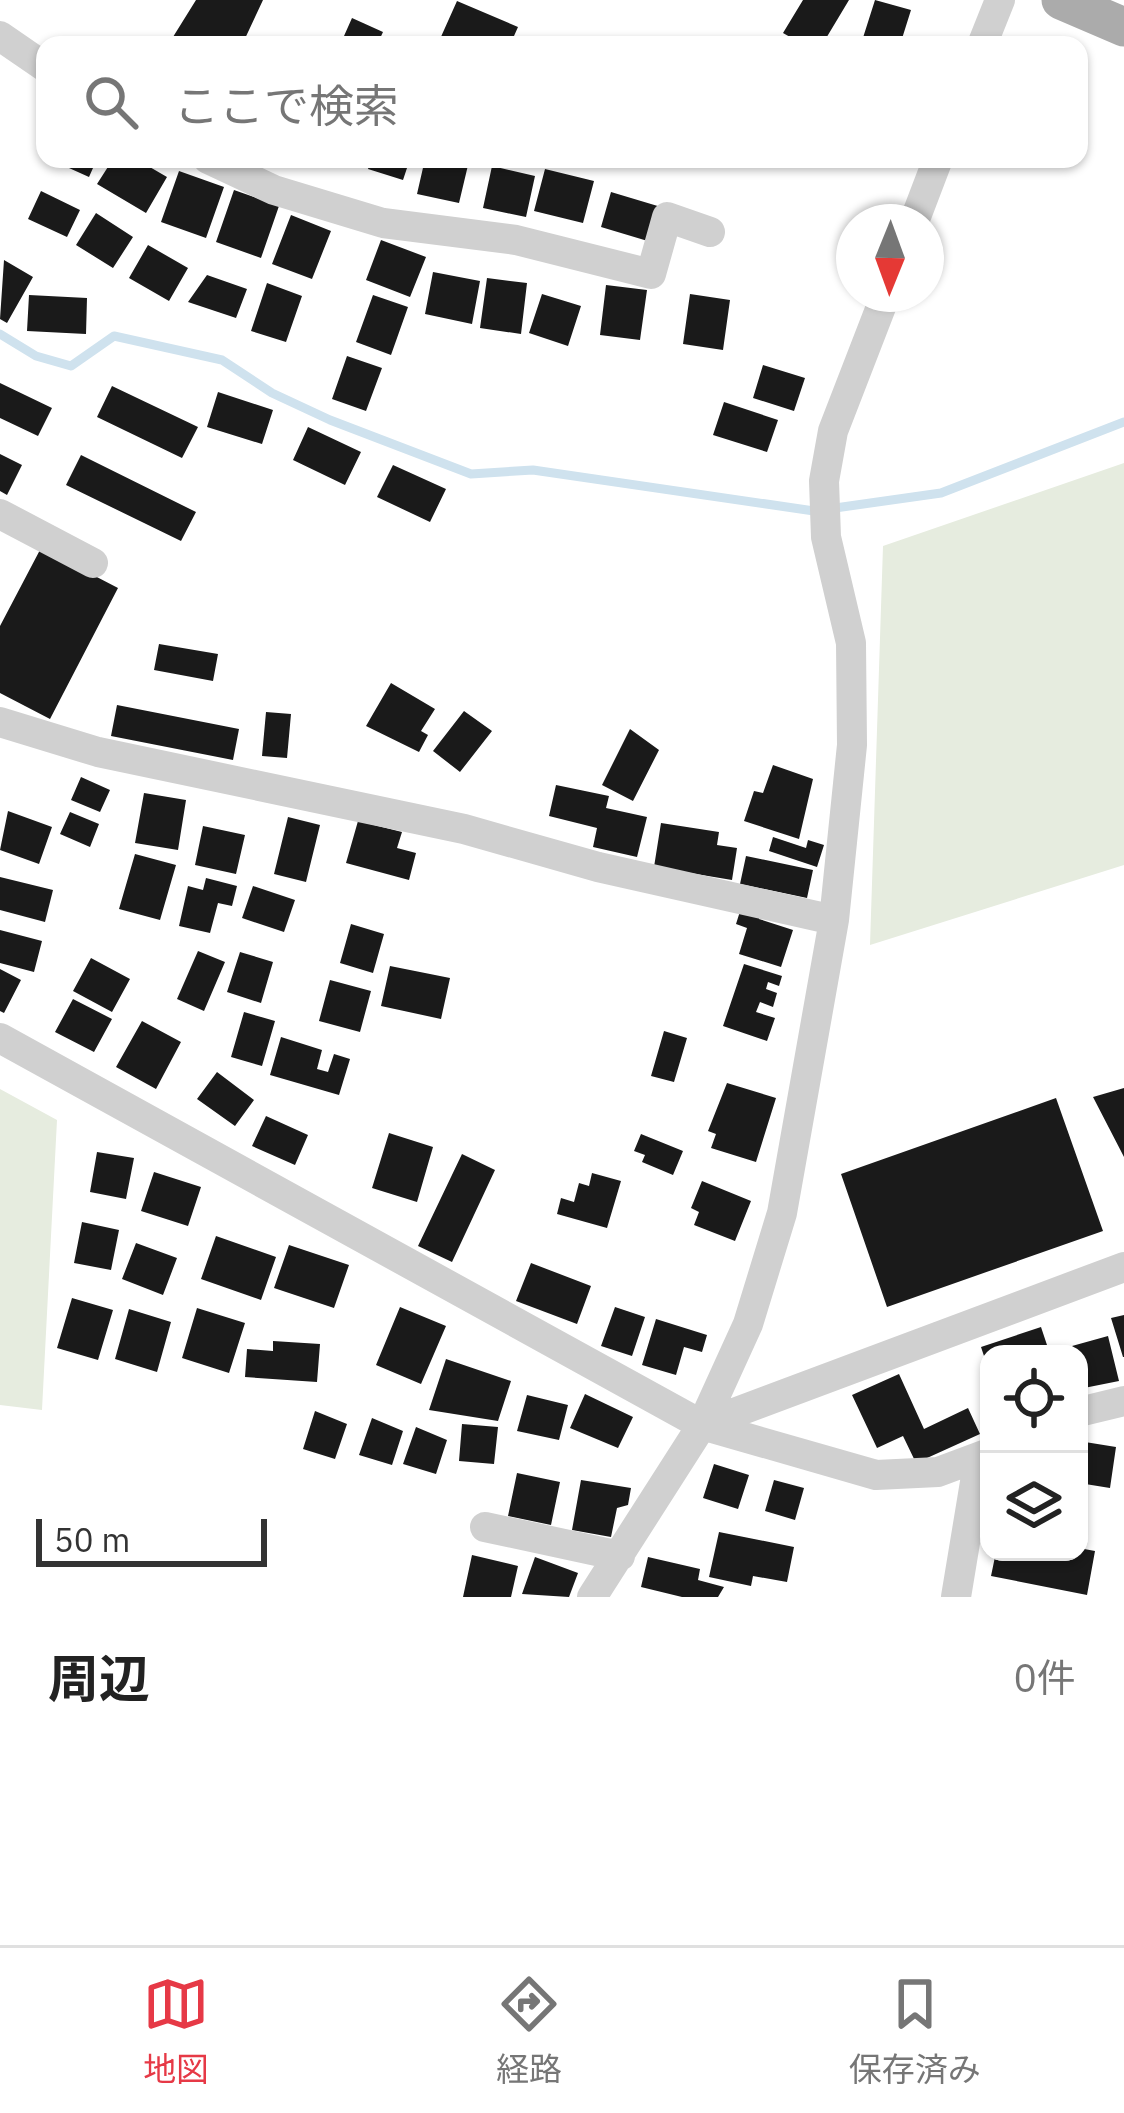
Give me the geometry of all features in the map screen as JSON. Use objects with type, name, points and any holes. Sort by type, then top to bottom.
[{"type":"main road","points":[[1071,2],[1124,27]]},
{"type":"street","points":[[986,36],[1000,0]]},
{"type":"street","points":[[0,35],[36,61]]},
{"type":"street","points":[[227,168],[274,190],[383,223],[516,240],[651,274],[667,217],[710,232]]},
{"type":"street","points":[[921,204],[935,168]]},
{"type":"street","points":[[592,1597],[702,1425],[748,1324],[782,1213],[834,920],[853,745],[851,643],[826,537],[824,481],[833,431],[879,312]]},
{"type":"street","points":[[0,514],[93,563]]},
{"type":"street","points":[[0,722],[98,752],[464,829],[598,867],[834,920]]},
{"type":"street","points":[[0,1038],[702,1425],[876,1475],[938,1472],[980,1456]]},
{"type":"street","points":[[702,1425],[1124,1267]]},
{"type":"street","points":[[1088,1411],[1122,1407]]},
{"type":"street","points":[[956,1597],[980,1475]]},
{"type":"street","points":[[484,1527],[620,1556]]},
{"type":"shaded area","points":[[1124,463],[1124,865],[870,945],[883,546]]},
{"type":"shaded area","points":[[0,1089],[57,1120],[42,1410],[0,1405]]},
{"type":"building","points":[[196,0],[263,0],[246,36],[174,36]]},
{"type":"building","points":[[803,0],[849,0],[827,36],[783,33]]},
{"type":"building","points":[[875,0],[911,10],[903,36],[864,36]]},
{"type":"building","points":[[457,1],[518,27],[514,36],[441,36]]},
{"type":"building","points":[[352,18],[383,32],[381,36],[344,36]]},
{"type":"building","points":[[69,168],[93,168],[89,177]]},
{"type":"building","points":[[107,168],[152,168],[167,177],[146,213],[97,184]]},
{"type":"building","points":[[368,168],[407,168],[403,180]]},
{"type":"building","points":[[423,168],[467,168],[459,203],[417,194]]},
{"type":"building","points":[[492,168],[535,176],[526,217],[483,208]]},
{"type":"building","points":[[545,169],[594,181],[583,223],[534,211]]},
{"type":"building","points":[[179,171],[224,187],[206,238],[161,222]]},
{"type":"building","points":[[234,190],[279,206],[261,258],[216,242]]},
{"type":"building","points":[[41,191],[80,210],[67,237],[28,219]]},
{"type":"building","points":[[611,192],[661,207],[651,242],[601,227]]},
{"type":"building","points":[[96,213],[133,237],[113,268],[76,245]]},
{"type":"building","points":[[291,215],[331,231],[312,279],[272,264]]},
{"type":"building","points":[[381,240],[426,257],[410,297],[366,280]]},
{"type":"building","points":[[148,245],[188,268],[169,301],[129,278]]},
{"type":"building","points":[[4,260],[33,277],[7,323],[0,319]]},
{"type":"building","points":[[433,272],[480,281],[472,324],[425,314]]},
{"type":"building","points":[[207,275],[247,289],[236,318],[188,302]]},
{"type":"building","points":[[487,278],[527,283],[521,334],[480,328]]},
{"type":"building","points":[[267,283],[302,296],[286,342],[251,331]]},
{"type":"building","points":[[606,285],[647,290],[640,340],[600,335]]},
{"type":"building","points":[[542,294],[581,306],[568,346],[529,333]]},
{"type":"building","points":[[690,294],[730,300],[723,350],[683,344]]},
{"type":"building","points":[[29,295],[87,298],[86,334],[27,331]]},
{"type":"building","points":[[373,295],[408,307],[391,355],[356,342]]},
{"type":"building","points":[[347,356],[382,368],[366,411],[332,399]]},
{"type":"building","points":[[763,365],[805,378],[794,411],[753,398]]},
{"type":"building","points":[[0,383],[52,408],[38,436],[0,418]]},
{"type":"building","points":[[112,386],[198,427],[182,458],[97,417]]},
{"type":"building","points":[[218,392],[273,410],[262,444],[207,427]]},
{"type":"building","points":[[724,402],[778,420],[767,452],[713,435]]},
{"type":"building","points":[[308,427],[361,452],[345,485],[293,460]]},
{"type":"building","points":[[0,454],[22,465],[7,495],[0,491]]},
{"type":"building","points":[[81,455],[196,512],[181,541],[66,485]]},
{"type":"building","points":[[393,465],[446,489],[430,522],[377,497]]},
{"type":"building","points":[[41,548],[118,588],[50,719],[0,693],[0,626]]},
{"type":"building","points":[[159,644],[218,654],[213,681],[154,670]]},
{"type":"building","points":[[391,683],[435,709],[421,731],[428,735],[419,752],[366,726]]},
{"type":"building","points":[[117,705],[239,729],[233,760],[111,736]]},
{"type":"building","points":[[464,711],[492,731],[460,772],[433,751]]},
{"type":"building","points":[[266,712],[291,714],[287,758],[262,756]]},
{"type":"building","points":[[630,729],[659,750],[633,801],[602,785]]},
{"type":"building","points":[[773,765],[813,779],[799,839],[744,821],[754,791],[763,793]]},
{"type":"building","points":[[81,777],[110,790],[100,812],[71,800]]},
{"type":"building","points":[[556,785],[609,796],[606,808],[647,817],[637,857],[593,847],[597,828],[549,816]]},
{"type":"building","points":[[144,793],[186,800],[178,850],[135,843]]},
{"type":"building","points":[[8,811],[52,827],[39,864],[0,850]]},
{"type":"building","points":[[70,812],[99,824],[90,847],[60,834]]},
{"type":"building","points":[[288,817],[320,825],[306,882],[274,874]]},
{"type":"building","points":[[358,821],[402,832],[397,848],[416,853],[409,880],[346,863]]},
{"type":"building","points":[[661,823],[719,832],[717,845],[737,848],[732,880],[654,867]]},
{"type":"building","points":[[203,826],[245,835],[236,874],[195,865]]},
{"type":"building","points":[[773,837],[806,848],[808,840],[824,845],[817,867],[769,851]]},
{"type":"building","points":[[135,854],[176,865],[160,920],[119,909]]},
{"type":"building","points":[[746,856],[813,870],[807,898],[740,884]]},
{"type":"building","points":[[0,877],[53,890],[45,922],[0,910]]},
{"type":"building","points":[[206,878],[237,886],[232,906],[218,903],[210,933],[179,926],[188,886],[203,890]]},
{"type":"building","points":[[253,886],[295,900],[284,932],[242,918]]},
{"type":"building","points":[[742,905],[761,911],[759,919],[793,930],[781,967],[739,954],[747,928],[736,924]]},
{"type":"building","points":[[351,924],[384,934],[373,973],[340,963]]},
{"type":"building","points":[[0,930],[42,941],[34,972],[0,963]]},
{"type":"building","points":[[198,951],[225,962],[204,1011],[177,999]]},
{"type":"building","points":[[240,952],[273,962],[261,1003],[227,992]]},
{"type":"building","points":[[91,958],[130,979],[112,1012],[73,991]]},
{"type":"building","points":[[744,964],[782,976],[779,986],[768,982],[766,989],[777,993],[773,1007],[760,1002],[756,1012],[775,1018],[767,1041],[723,1026]]},
{"type":"building","points":[[390,966],[450,978],[441,1019],[381,1006]]},
{"type":"building","points":[[0,969],[21,980],[4,1013],[0,1011]]},
{"type":"building","points":[[330,980],[371,991],[360,1032],[319,1021]]},
{"type":"building","points":[[73,999],[112,1019],[94,1052],[55,1032]]},
{"type":"building","points":[[244,1012],[275,1021],[262,1066],[231,1057]]},
{"type":"building","points":[[142,1021],[181,1042],[156,1089],[116,1067]]},
{"type":"building","points":[[664,1031],[687,1038],[674,1082],[651,1076]]},
{"type":"building","points":[[281,1037],[322,1050],[317,1069],[328,1072],[334,1054],[350,1059],[339,1095],[270,1075]]},
{"type":"building","points":[[217,1072],[254,1100],[235,1126],[197,1099]]},
{"type":"building","points":[[727,1083],[776,1098],[756,1162],[711,1148],[716,1134],[708,1131]]},
{"type":"building","points":[[1124,1088],[1124,1157],[1093,1097]]},
{"type":"building","points":[[1056,1098],[1103,1231],[887,1307],[841,1174]]},
{"type":"building","points":[[266,1116],[308,1135],[295,1165],[252,1146]]},
{"type":"building","points":[[389,1133],[433,1147],[417,1202],[372,1188]]},
{"type":"building","points":[[641,1134],[683,1151],[673,1175],[642,1162],[645,1155],[634,1151]]},
{"type":"building","points":[[97,1152],[134,1158],[126,1199],[90,1192]]},
{"type":"building","points":[[462,1154],[495,1170],[452,1262],[418,1246]]},
{"type":"building","points":[[154,1172],[201,1187],[188,1226],[141,1211]]},
{"type":"building","points":[[592,1173],[621,1181],[607,1228],[557,1214],[561,1198],[574,1202],[579,1183],[589,1186]]},
{"type":"building","points":[[702,1181],[751,1201],[735,1241],[694,1225],[699,1212],[691,1208]]},
{"type":"building","points":[[82,1222],[119,1230],[111,1270],[74,1263]]},
{"type":"building","points":[[216,1236],[276,1257],[261,1300],[201,1279]]},
{"type":"building","points":[[136,1243],[177,1258],[163,1295],[122,1279]]},
{"type":"building","points":[[289,1245],[349,1265],[334,1308],[274,1288]]},
{"type":"building","points":[[531,1263],[591,1286],[577,1324],[516,1301]]},
{"type":"building","points":[[72,1298],[113,1310],[98,1360],[57,1348]]},
{"type":"building","points":[[400,1307],[446,1326],[421,1384],[376,1365]]},
{"type":"building","points":[[615,1307],[645,1317],[632,1356],[601,1346]]},
{"type":"building","points":[[197,1308],[245,1323],[229,1373],[182,1358]]},
{"type":"building","points":[[129,1309],[171,1322],[157,1372],[115,1359]]},
{"type":"building","points":[[1124,1315],[1124,1357],[1123,1357],[1111,1318]]},
{"type":"building","points":[[656,1319],[707,1335],[702,1352],[684,1347],[676,1375],[642,1365]]},
{"type":"building","points":[[1041,1327],[1047,1345],[987,1345]]},
{"type":"building","points":[[1108,1336],[1119,1381],[1088,1387],[1088,1345],[1076,1345]]},
{"type":"building","points":[[273,1341],[320,1344],[317,1382],[245,1377],[247,1349],[273,1351]]},
{"type":"building","points":[[446,1359],[511,1381],[498,1421],[429,1410]]},
{"type":"building","points":[[899,1374],[924,1429],[968,1408],[980,1434],[916,1463],[903,1436],[877,1448],[852,1395]]},
{"type":"building","points":[[585,1394],[633,1417],[618,1448],[570,1428]]},
{"type":"building","points":[[527,1395],[568,1405],[559,1440],[517,1431]]},
{"type":"building","points":[[315,1411],[347,1424],[335,1459],[303,1449]]},
{"type":"building","points":[[372,1418],[403,1431],[392,1465],[359,1455]]},
{"type":"building","points":[[462,1424],[498,1427],[494,1464],[459,1461]]},
{"type":"building","points":[[416,1427],[447,1440],[436,1474],[403,1464]]},
{"type":"building","points":[[1088,1442],[1116,1447],[1110,1488],[1088,1484]]},
{"type":"building","points":[[714,1464],[749,1475],[738,1509],[703,1498]]},
{"type":"building","points":[[517,1473],[560,1482],[551,1525],[508,1516]]},
{"type":"building","points":[[581,1480],[631,1488],[628,1505],[617,1508],[611,1537],[572,1530]]},
{"type":"building","points":[[774,1480],[804,1488],[795,1520],[765,1511]]},
{"type":"building","points":[[719,1532],[794,1547],[787,1582],[753,1576],[751,1586],[709,1577]]},
{"type":"building","points":[[1088,1550],[1095,1551],[1087,1595],[991,1576],[994,1561],[1088,1561]]},
{"type":"building","points":[[472,1555],[518,1566],[511,1597],[463,1597]]},
{"type":"building","points":[[535,1557],[578,1573],[569,1597],[522,1594]]},
{"type":"building","points":[[648,1557],[700,1569],[698,1580],[724,1587],[718,1597],[682,1597],[641,1587]]},
{"type":"waterway","points":[[0,334],[36,356],[71,366],[114,336],[222,360],[272,393],[330,420],[471,474],[533,470],[814,511],[941,493],[1124,422]]}]
